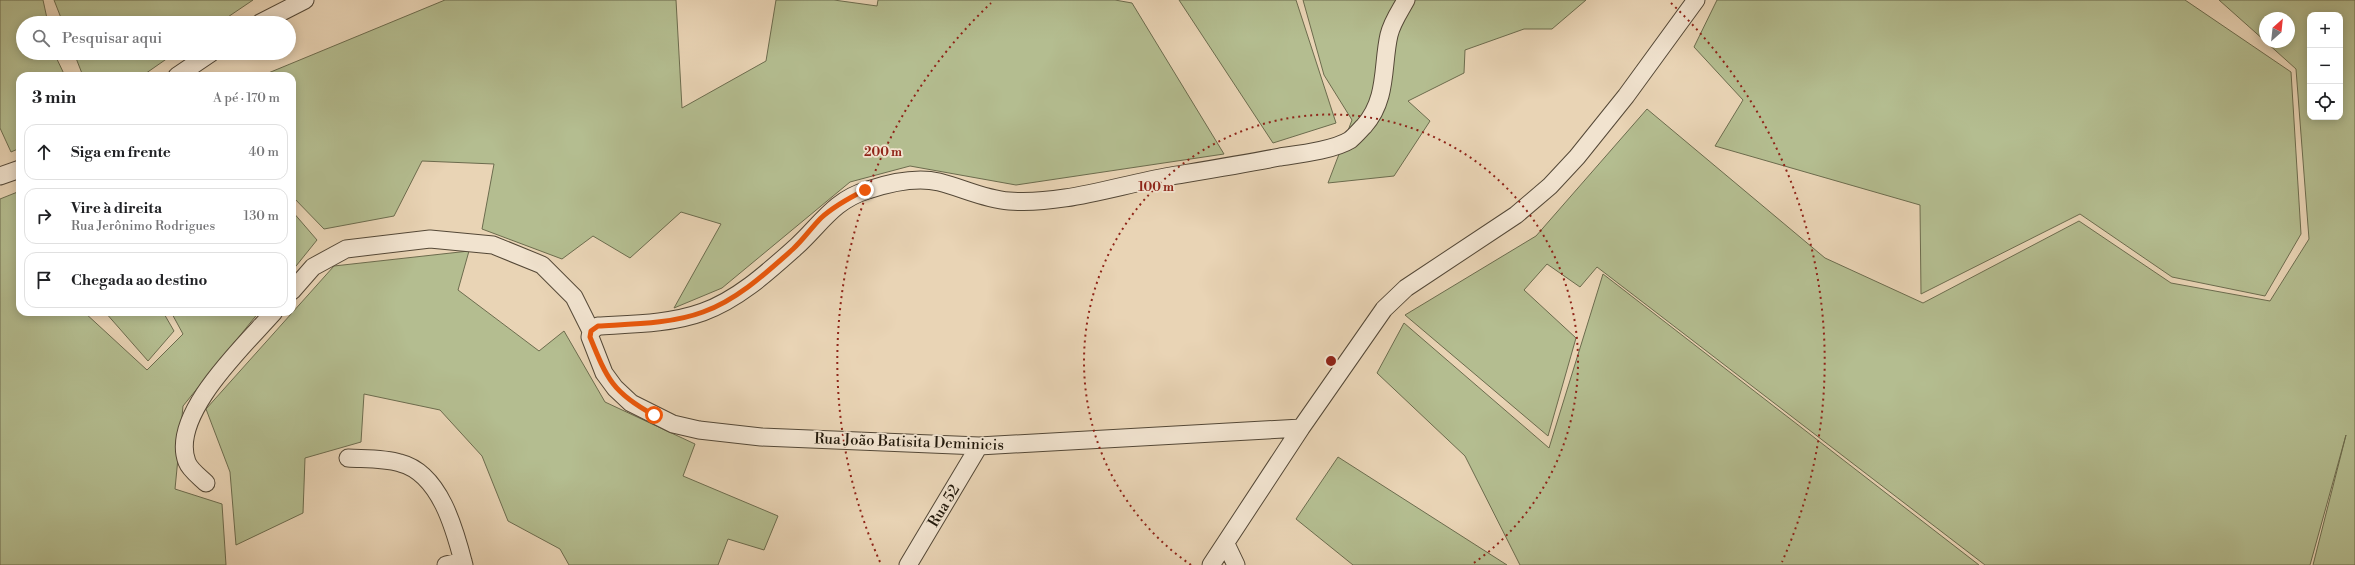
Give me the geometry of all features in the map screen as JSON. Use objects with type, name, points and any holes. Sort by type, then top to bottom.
[{"type":"street","points":[[274,16],[305,0]]},
{"type":"street","points":[[591,331],[598,326],[675,319],[703,312],[730,299],[774,266],[800,243],[821,218],[841,202],[871,189],[894,183],[938,182],[984,197],[1010,201],[1064,198],[1161,178],[1316,151],[1350,140],[1366,124],[1378,101],[1385,80],[1389,35],[1394,20],[1406,0]]},
{"type":"street","points":[[1211,565],[1302,428],[1384,309],[1406,288],[1516,215],[1550,186],[1577,157],[1626,96],[1696,0]]},
{"type":"street","points":[[183,72],[201,60]]},
{"type":"street","points":[[0,176],[16,170]]},
{"type":"street","name":"Rua João Batisita Deminicis","points":[[296,286],[313,267],[346,249],[430,240],[493,245],[542,266],[574,296],[591,331],[590,337],[604,373],[615,388],[631,403],[673,424],[699,430],[760,437],[979,446],[1302,428]]},
{"type":"street","points":[[206,483],[187,463],[184,441],[194,411],[217,377],[270,316]]},
{"type":"street","name":"Rua 52","points":[[908,565],[979,446]]},
{"type":"street","points":[[348,458],[401,463],[423,475],[445,504],[458,564]]},
{"type":"street","points":[[1226,544],[1236,565]]},
{"type":"green space","points":[[0,0],[43,0],[46,16],[16,16],[16,60],[57,60],[63,72],[16,72],[16,150],[11,152],[0,128]]},
{"type":"green space","points":[[54,0],[253,0],[229,16],[60,16]]},
{"type":"green space","points":[[445,0],[676,0],[682,108],[766,61],[776,0],[834,0],[877,6],[878,0],[1115,0],[1132,3],[1224,154],[1016,185],[910,166],[850,182],[722,288],[674,308],[721,224],[681,212],[630,258],[593,236],[562,259],[482,229],[494,164],[422,161],[394,216],[324,229],[296,200],[296,72],[271,72]]},
{"type":"green space","points":[[1179,0],[1296,0],[1336,123],[1273,143]]},
{"type":"green space","points":[[1303,0],[1586,0],[1552,29],[1524,29],[1465,50],[1464,73],[1408,101],[1430,121],[1394,176],[1328,183],[1352,120],[1324,75]]},
{"type":"green space","points":[[1717,0],[2185,0],[2291,72],[2301,234],[2265,296],[2172,277],[2080,214],[1921,294],[1920,205],[1715,146],[1743,100],[1694,47]]},
{"type":"green space","points":[[2219,0],[2355,0],[2355,565],[2313,565],[2346,435],[2310,565],[1985,565],[1597,267],[1580,287],[1547,264],[1524,290],[1576,338],[1548,436],[1405,315],[1536,236],[1647,109],[1825,258],[1923,303],[2079,221],[2171,283],[2270,301],[2309,239],[2296,69],[2273,48],[2295,48],[2295,12],[2259,12],[2259,36]]},
{"type":"green space","points":[[77,60],[165,60],[148,72],[81,72]]},
{"type":"green space","points":[[16,193],[16,316],[88,316],[147,370],[183,334],[173,316],[256,316],[183,406],[175,489],[222,504],[226,565],[0,565],[0,199]]},
{"type":"green space","points":[[296,216],[317,240],[296,266]]},
{"type":"green space","points":[[469,251],[458,290],[539,351],[564,331],[605,402],[695,444],[683,476],[778,516],[764,550],[728,539],[718,565],[569,565],[560,549],[508,521],[482,456],[440,410],[364,394],[361,442],[305,458],[303,513],[236,545],[230,472],[206,409],[289,316],[296,316],[296,308],[334,266]]},
{"type":"green space","points":[[1603,274],[1979,565],[1520,565],[1465,456],[1377,373],[1404,323],[1549,448]]},
{"type":"green space","points":[[109,316],[165,316],[174,331],[148,361]]},
{"type":"green space","points":[[1338,457],[1507,565],[1353,565],[1296,519]]},
{"type":"route","points":[[654,415],[631,403],[615,388],[604,373],[590,337],[591,331],[598,326],[675,319],[703,312],[730,299],[774,266],[800,243],[821,218],[841,202],[865,190]]}]
